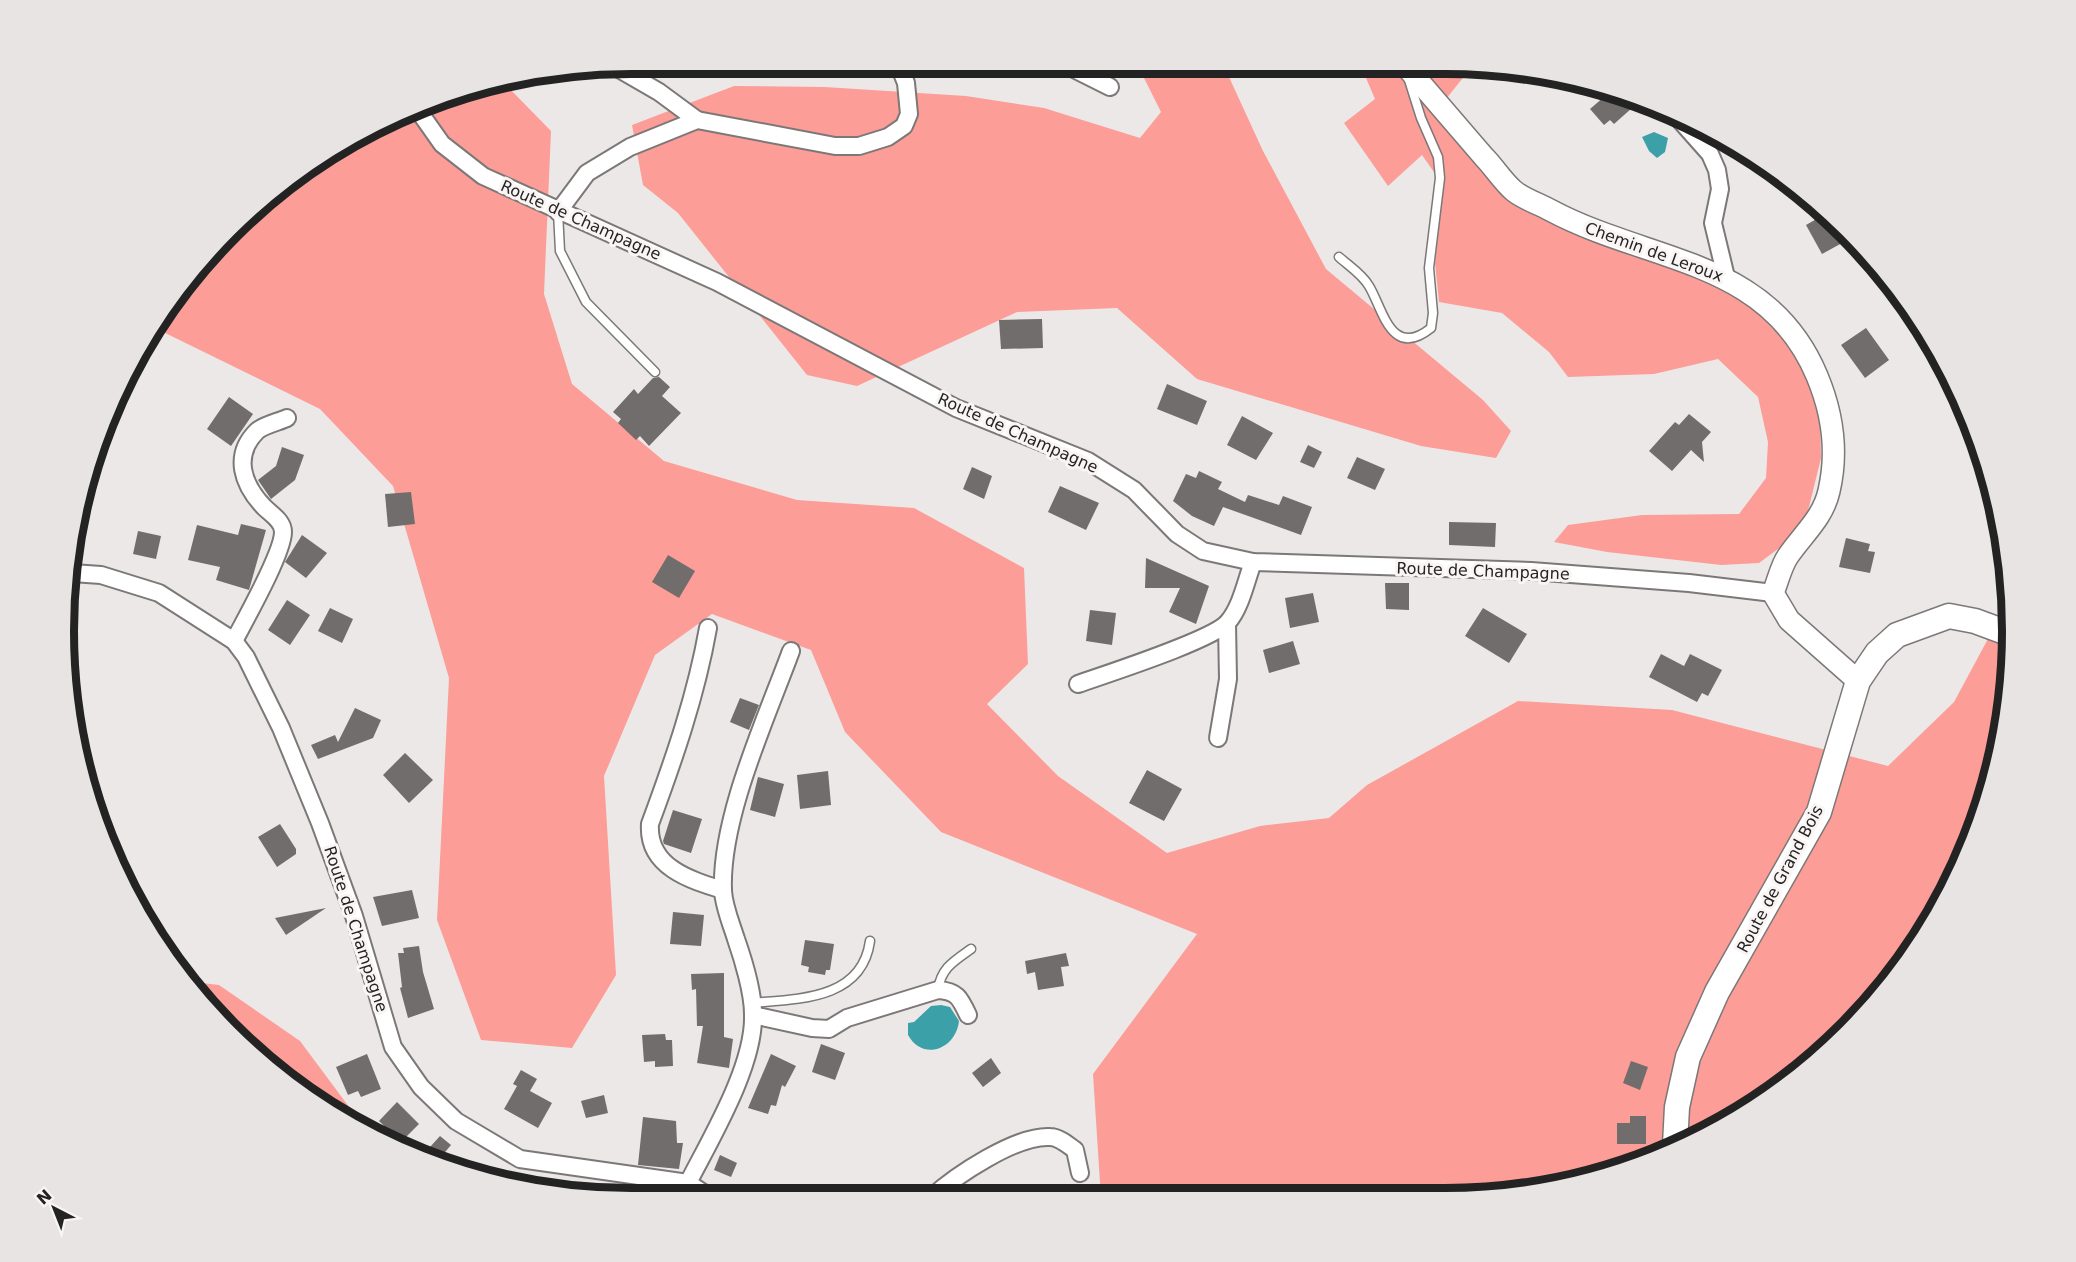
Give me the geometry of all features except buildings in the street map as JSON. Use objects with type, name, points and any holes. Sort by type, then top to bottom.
[{"type":"main road","name":"Route de Grand Bois","points":[[1675,1138],[1677,1107],[1688,1057],[1717,992],[1819,812],[1858,681],[1878,653],[1897,635],[1939,619],[1949,616],[1975,621],[2002,631]]},
{"type":"street","points":[[628,74],[659,92],[697,120],[835,146],[859,146],[888,137],[904,126],[909,114],[906,83],[902,74]]},
{"type":"street","points":[[1084,74],[1110,87]]},
{"type":"street","name":"Chemin de Leroux","points":[[1413,74],[1514,191],[1562,217],[1603,234],[1726,277],[1767,306],[1797,337],[1821,385],[1829,409],[1834,435],[1833,472],[1820,516],[1787,557],[1773,594]]},
{"type":"street","name":"Route de Champagne","points":[[421,115],[442,144],[483,176],[558,212],[588,223],[717,282],[956,408],[1088,460],[1134,490],[1177,534],[1203,551],[1253,562],[1531,571],[1689,582],[1773,594]]},
{"type":"street","points":[[558,212],[587,173],[630,147],[697,120]]},
{"type":"street","points":[[1689,130],[1710,154],[1717,170],[1720,189],[1713,223],[1726,277]]},
{"type":"street","points":[[234,641],[265,580],[283,534],[281,523],[247,487],[241,462],[244,450],[258,430],[287,418]]},
{"type":"street","points":[[1078,684],[1194,641],[1227,624],[1234,615],[1253,562]]},
{"type":"street","name":"Route de Champagne","points":[[77,573],[101,575],[159,592],[234,641],[246,657],[281,728],[320,823],[354,916],[393,1047],[421,1087],[456,1121],[520,1159],[688,1183],[696,1188]]},
{"type":"street","points":[[1773,594],[1789,620],[1858,681]]},
{"type":"street","points":[[1218,738],[1228,679],[1227,624]]},
{"type":"street","points":[[708,628],[699,678],[684,734],[651,824],[650,835],[652,846],[671,870],[723,890]]},
{"type":"street","points":[[688,1183],[729,1102],[745,1064],[752,1009],[723,890],[727,850],[740,788],[792,651]]},
{"type":"street","points":[[752,1009],[829,1029],[847,1018],[938,990],[951,991],[958,995],[968,1014]]},
{"type":"street","points":[[943,1188],[958,1175],[991,1156],[1027,1141],[1050,1137],[1075,1150],[1080,1173]]},
{"type":"lane","points":[[1339,256],[1361,275],[1370,287],[1384,322],[1394,332],[1405,337],[1415,337],[1431,328],[1433,313],[1429,268],[1440,178],[1438,157],[1421,118],[1408,74]]},
{"type":"lane","points":[[558,212],[560,251],[586,302],[655,372]]},
{"type":"lane","points":[[752,1009],[812,998],[831,992],[851,978],[863,964],[870,941]]},
{"type":"lane","points":[[938,990],[944,969],[971,949]]},
{"type":"shaded area","points":[[1142,74],[1228,74],[1263,151],[1326,269],[1483,400],[1511,431],[1496,458],[1421,446],[1197,379],[1117,308],[1017,312],[857,386],[807,375],[678,213],[643,185],[632,125],[734,86],[825,87],[966,96],[1044,108],[1140,138],[1161,112]]},
{"type":"shaded area","points":[[1364,74],[1466,75],[1446,99],[1510,196],[1721,282],[1773,319],[1796,353],[1820,412],[1821,458],[1808,511],[1782,546],[1759,563],[1721,565],[1607,552],[1554,542],[1568,525],[1642,515],[1739,514],[1766,478],[1768,442],[1758,397],[1718,359],[1654,374],[1568,377],[1549,352],[1502,313],[1439,302],[1435,263],[1443,185],[1422,155],[1388,186],[1344,123],[1375,99]]},
{"type":"shaded area","points":[[508,87],[551,131],[544,294],[572,384],[664,461],[797,500],[914,508],[1024,568],[1028,664],[987,704],[1058,776],[1167,853],[1260,826],[1329,818],[1367,785],[1518,701],[1672,710],[1888,766],[1954,702],[2002,614],[2001,667],[1992,740],[1973,810],[1945,878],[1909,941],[1887,970],[1864,999],[1813,1050],[1755,1095],[1692,1131],[1624,1159],[1589,1170],[1518,1184],[1445,1188],[1100,1188],[1093,1074],[1197,934],[941,832],[845,732],[811,650],[712,614],[655,655],[604,776],[616,975],[572,1048],[481,1040],[437,920],[449,678],[393,486],[320,409],[161,331],[212,263],[237,237],[263,212],[321,167],[384,131],[418,116],[452,103]]},
{"type":"shaded area","points":[[199,983],[219,985],[300,1041],[356,1116],[321,1095],[263,1050],[212,999]]},
{"type":"water","points":[[1654,132],[1668,138],[1665,152],[1657,158],[1649,151],[1642,137]]},
{"type":"water","points":[[931,1006],[950,1007],[959,1021],[957,1031],[946,1045],[938,1049],[922,1048],[908,1035],[908,1023],[914,1022]]}]
